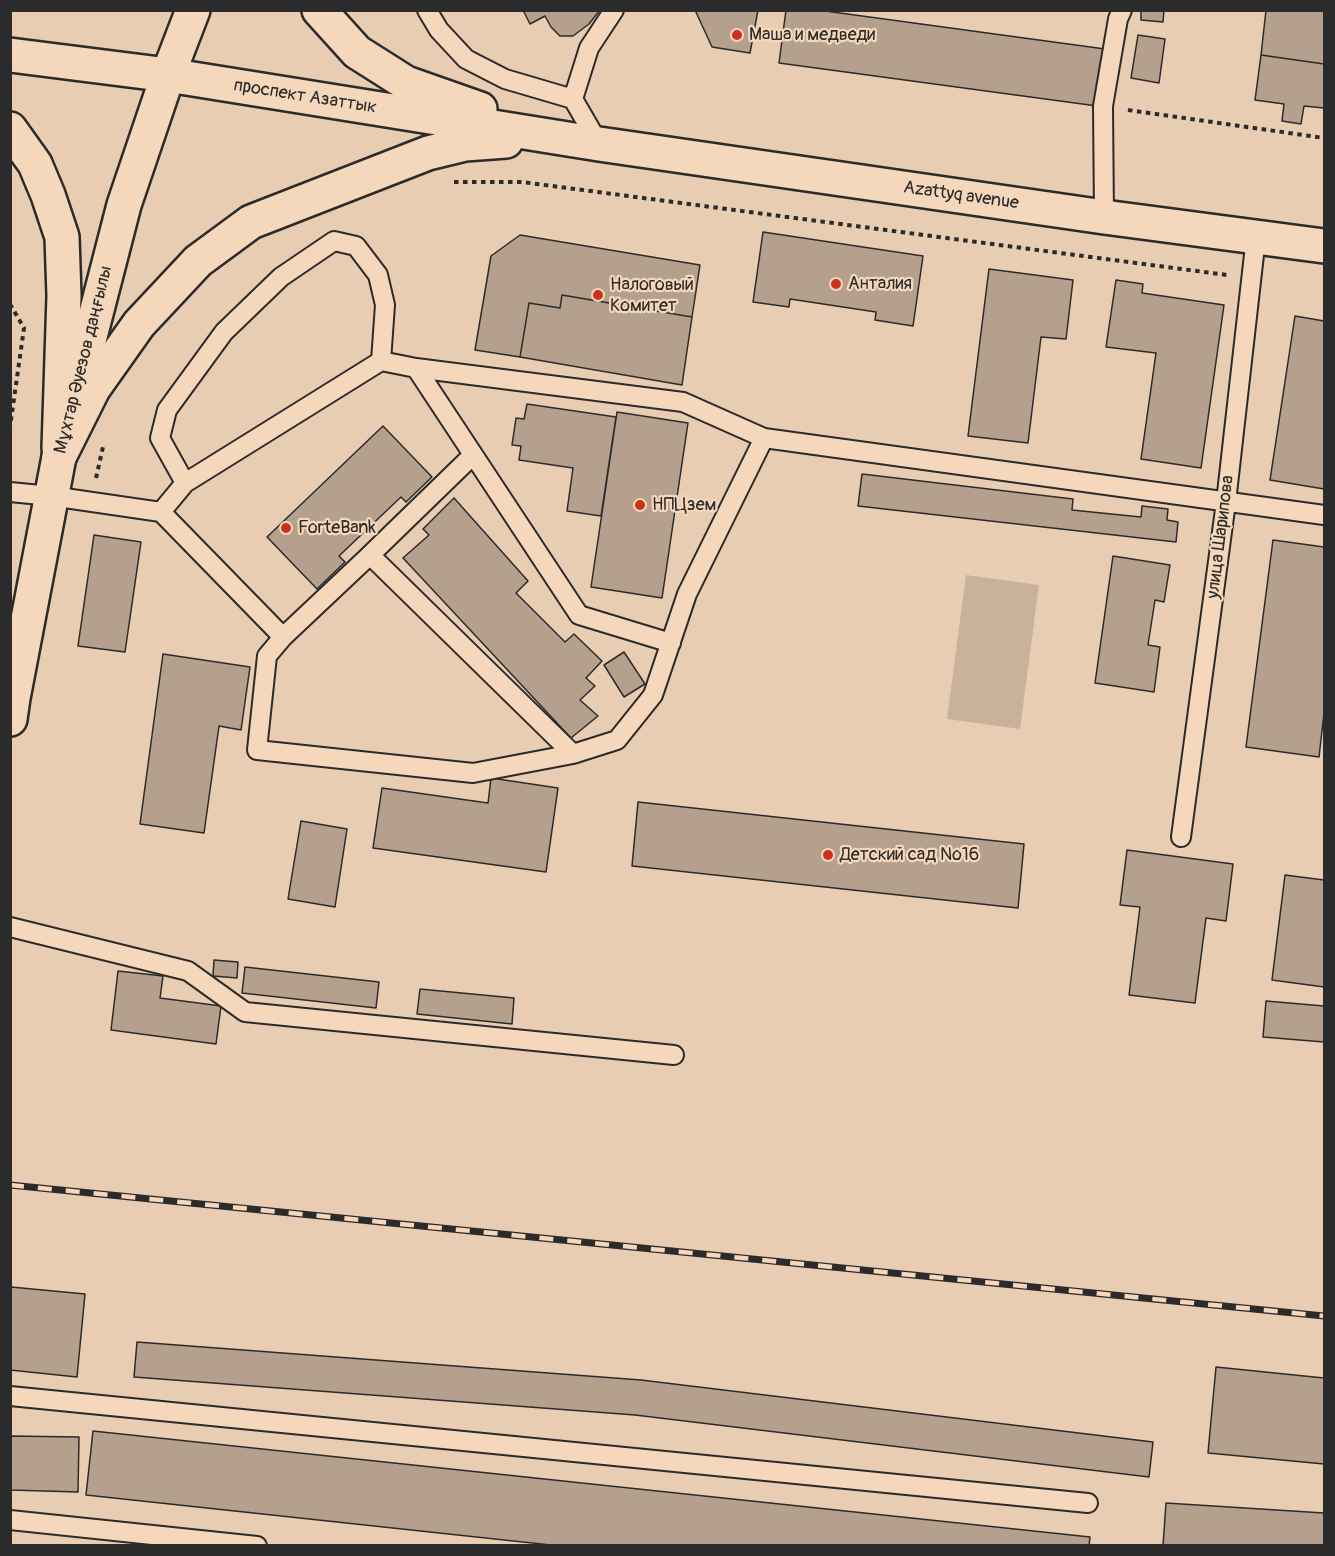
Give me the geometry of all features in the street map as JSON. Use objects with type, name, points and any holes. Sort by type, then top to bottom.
[{"type":"main road","name":"Мұхтар Әуезов даңғылы","points":[[10,719],[59,457],[124,205],[168,75],[193,10]]},
{"type":"main road","points":[[319,10],[357,52],[406,83],[558,137]]},
{"type":"main road","name":"проспект Азаттык","points":[[10,55],[168,75],[599,144]]},
{"type":"main road","points":[[10,129],[35,164],[62,237],[64,296],[59,457]]},
{"type":"main road","points":[[59,457],[93,389],[140,324],[198,261],[251,222],[428,153],[465,144],[558,137]]},
{"type":"main road","name":"Azattyq avenue","points":[[599,144],[1104,217],[1324,246]]},
{"type":"lane","points":[[427,10],[439,30],[466,59],[505,80],[573,99],[599,144]]},
{"type":"lane","points":[[573,99],[589,48],[614,10]]},
{"type":"lane","points":[[1104,217],[1103,106],[1118,19],[1122,10]]},
{"type":"lane","name":"улица Шарипова","points":[[1181,837],[1226,502],[1256,237]]},
{"type":"lane","points":[[185,483],[160,438],[167,410],[224,332],[281,277],[334,241],[356,246],[378,275],[385,305],[381,360]]},
{"type":"lane","points":[[161,512],[185,483],[381,360],[416,368],[683,402],[764,438],[1324,515]]},
{"type":"lane","points":[[416,368],[579,615],[670,643]]},
{"type":"lane","points":[[473,455],[283,637],[267,656],[257,750],[473,773],[573,754],[617,740],[653,695],[687,594],[764,438]]},
{"type":"lane","points":[[10,492],[161,512],[283,637]]},
{"type":"lane","points":[[370,555],[573,754]]},
{"type":"lane","points":[[10,927],[188,971],[245,1012],[674,1055]]},
{"type":"lane","points":[[10,1396],[1088,1503]]},
{"type":"lane","points":[[10,1520],[257,1545]]},
{"type":"path","points":[[1103,106],[1324,138]]},
{"type":"path","points":[[452,182],[522,182],[1251,278]]},
{"type":"path","points":[[10,304],[24,328],[10,427]]},
{"type":"path","points":[[90,502],[104,442]]},
{"type":"shaded area","points":[[966,575],[1039,585],[1020,729],[947,719]]},
{"type":"building","points":[[523,10],[600,10],[589,24],[573,36],[560,36],[545,16],[530,24]]},
{"type":"building","points":[[695,10],[758,10],[750,53],[712,47]]},
{"type":"building","points":[[786,10],[818,10],[1105,49],[1097,106],[779,63]]},
{"type":"building","points":[[1141,10],[1164,10],[1163,22],[1141,20]]},
{"type":"building","points":[[1266,10],[1324,10],[1324,64],[1261,55]]},
{"type":"building","points":[[1138,35],[1165,39],[1159,83],[1131,78]]},
{"type":"building","points":[[1261,55],[1324,64],[1324,108],[1304,106],[1301,124],[1282,121],[1284,104],[1255,100]]},
{"type":"building","points":[[763,232],[923,256],[913,326],[875,320],[876,312],[790,299],[789,307],[753,302]]},
{"type":"building","points":[[520,235],[700,265],[692,317],[562,295],[560,308],[529,303],[520,357],[475,350],[491,256]]},
{"type":"building","points":[[989,269],[1073,280],[1066,339],[1041,337],[1028,443],[968,436]]},
{"type":"building","points":[[1116,280],[1143,284],[1142,293],[1224,305],[1201,468],[1141,459],[1156,353],[1106,347]]},
{"type":"building","points":[[562,295],[692,317],[682,385],[520,357],[529,303],[560,308]]},
{"type":"building","points":[[1295,316],[1324,321],[1324,489],[1270,480]]},
{"type":"building","name":"НПЦзем","points":[[527,404],[616,417],[601,516],[567,511],[573,468],[519,460],[521,446],[512,445],[516,418],[524,419]]},
{"type":"building","name":"НПЦзем","points":[[617,412],[688,423],[662,598],[591,587]]},
{"type":"building","points":[[383,426],[432,477],[406,502],[401,497],[339,556],[345,562],[317,589],[267,537]]},
{"type":"building","points":[[862,474],[1073,499],[1072,510],[1141,517],[1142,506],[1168,509],[1167,520],[1178,522],[1176,542],[858,506]]},
{"type":"building","points":[[454,498],[528,581],[516,593],[565,642],[574,634],[602,661],[586,678],[595,686],[580,700],[598,716],[571,738],[403,558],[429,535],[423,529]]},
{"type":"building","points":[[94,535],[141,542],[125,652],[78,646]]},
{"type":"building","points":[[1273,540],[1324,547],[1324,713],[1319,757],[1246,747]]},
{"type":"building","points":[[1113,556],[1170,565],[1164,602],[1155,600],[1148,645],[1160,647],[1154,692],[1095,683]]},
{"type":"building","points":[[624,652],[645,684],[624,697],[604,665]]},
{"type":"building","points":[[163,654],[250,667],[241,730],[219,726],[204,833],[140,824]]},
{"type":"building","points":[[491,778],[558,788],[546,872],[373,848],[382,788],[488,803]]},
{"type":"building","name":"Детский сад №16","points":[[638,802],[1024,844],[1018,908],[632,866]]},
{"type":"building","points":[[301,821],[347,829],[335,907],[288,899]]},
{"type":"building","points":[[1127,850],[1233,864],[1226,921],[1206,918],[1195,1003],[1129,995],[1140,907],[1120,905]]},
{"type":"building","points":[[1285,875],[1324,880],[1324,987],[1272,980]]},
{"type":"building","points":[[214,960],[238,962],[237,978],[213,976]]},
{"type":"building","points":[[245,967],[379,982],[376,1008],[242,993]]},
{"type":"building","points":[[118,971],[163,976],[160,998],[221,1006],[216,1044],[111,1030]]},
{"type":"building","points":[[420,989],[514,998],[512,1024],[417,1014]]},
{"type":"building","points":[[1266,1001],[1324,1006],[1324,1042],[1263,1037]]},
{"type":"building","points":[[11,1287],[85,1294],[77,1377],[10,1370]]},
{"type":"building","points":[[137,1342],[641,1380],[1153,1442],[1149,1477],[635,1415],[134,1377]]},
{"type":"building","points":[[1216,1367],[1324,1378],[1324,1464],[1208,1453]]},
{"type":"building","points":[[93,1431],[1090,1537],[1089,1546],[560,1546],[86,1495]]},
{"type":"building","points":[[10,1436],[79,1437],[78,1492],[10,1490]]},
{"type":"building","points":[[1166,1503],[1324,1513],[1324,1546],[1163,1546]]},
{"type":"railway","points":[[10,1185],[1324,1316]]},
{"type":"place","name":"Маша и медведи","points":[[737,35]]},
{"type":"place","name":"Анталия","points":[[836,284]]},
{"type":"place","name":"Налоговый Комитет","points":[[598,295]]},
{"type":"place","name":"НПЦзем","points":[[640,505]]},
{"type":"place","name":"ForteBank","points":[[286,528]]},
{"type":"place","name":"Детский сад №16","points":[[828,855]]}]
